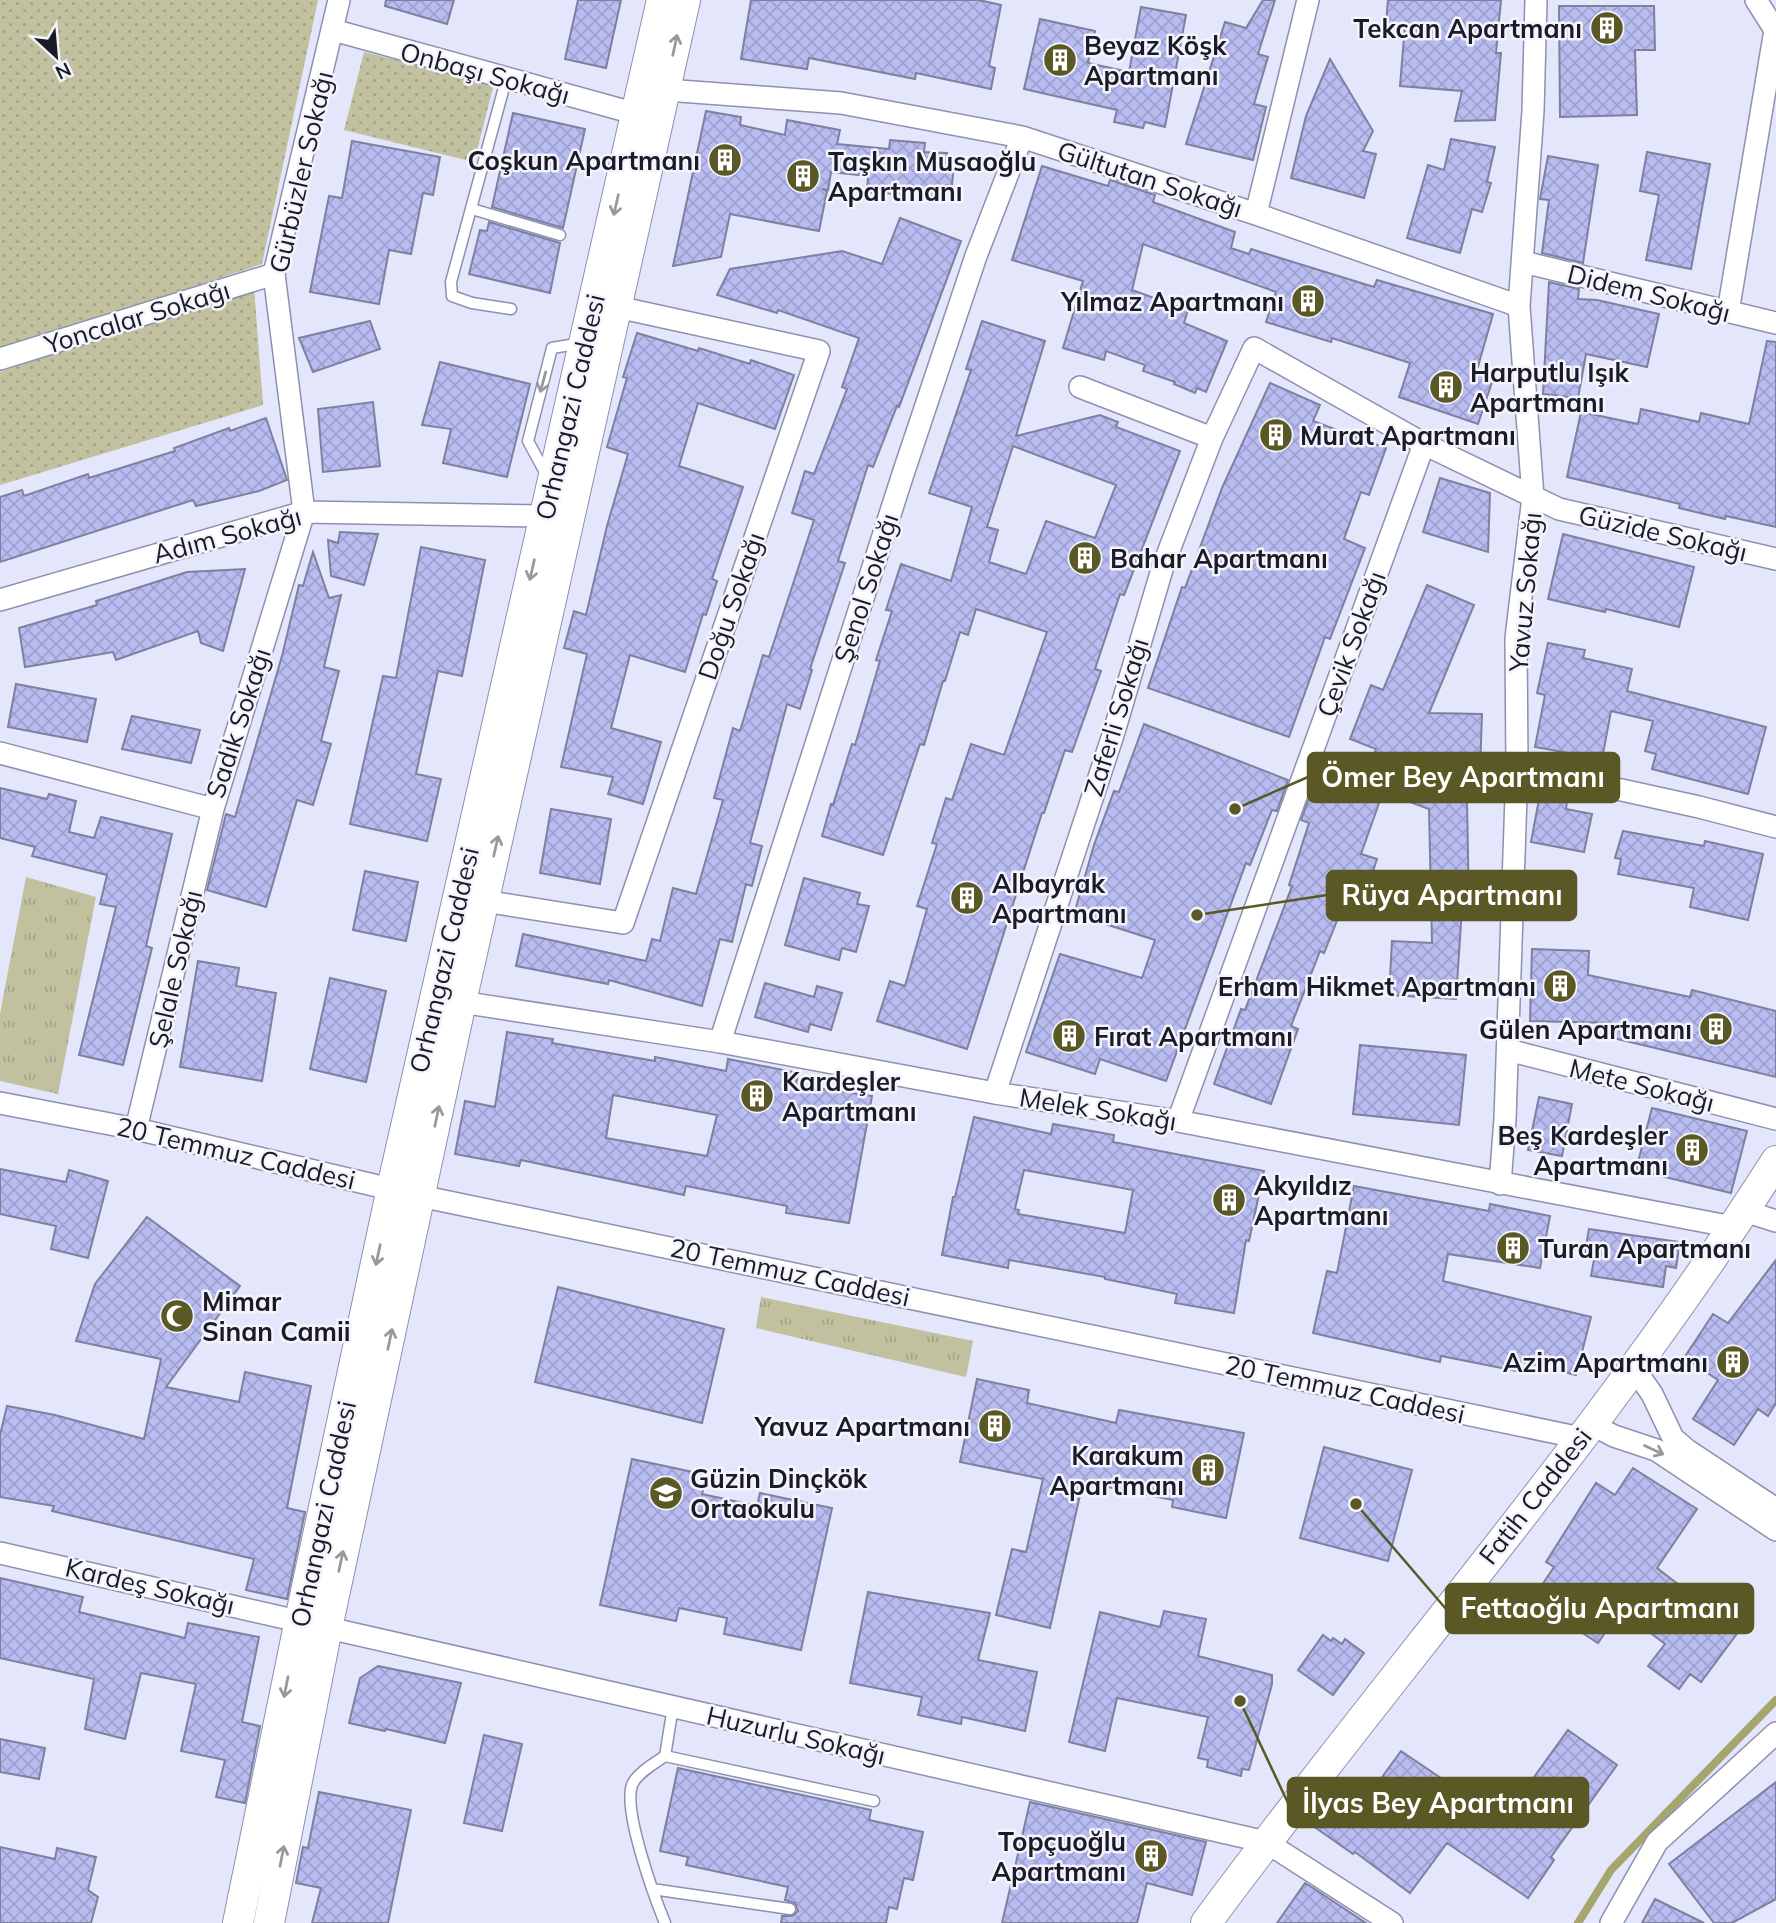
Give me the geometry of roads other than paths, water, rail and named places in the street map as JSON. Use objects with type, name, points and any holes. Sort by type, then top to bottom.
[{"type":"main road","name":"Orhangazi Caddesi","points":[[238,1923],[421,1196],[461,1002],[617,307],[662,0]]},
{"type":"main road","name":"Orhangazi Caddesi","points":[[269,1923],[313,1624],[392,1188],[585,342],[648,97],[685,0]]},
{"type":"main road","name":"Fatih Caddesi","points":[[1206,1923],[1586,1431],[1738,1219],[1776,1161]]},
{"type":"street","name":"Gürbüzler Sokağı","points":[[304,512],[274,274],[339,0]]},
{"type":"street","points":[[1256,214],[1308,0]]},
{"type":"street","name":"Yavuz Sokağı","points":[[1500,1184],[1508,1050],[1517,767],[1516,638],[1533,497],[1519,306],[1533,111],[1536,0]]},
{"type":"street","points":[[1728,312],[1774,30],[1756,0]]},
{"type":"street","name":"Onbaşı Sokağı","points":[[333,30],[506,80],[648,97]]},
{"type":"street","name":"Gültutan Sokağı","points":[[648,97],[841,103],[1022,137],[1256,214],[1519,306]]},
{"type":"street","name":"Şenol Sokağı","points":[[720,1042],[976,256],[1022,137]]},
{"type":"street","name":"Didem Sokağı","points":[[1523,262],[1776,323]]},
{"type":"street","name":"Yoncalar Sokağı","points":[[0,359],[274,274]]},
{"type":"street","name":"Doğu Sokağı","points":[[484,901],[623,923],[818,351],[617,307]]},
{"type":"street","name":"Güzide Sokağı","points":[[1254,348],[1424,444],[1559,509],[1776,559]]},
{"type":"street","name":"Zaferli Sokağı","points":[[995,1093],[1113,735],[1163,566],[1212,438],[1254,348]]},
{"type":"street","points":[[1080,387],[1212,438]]},
{"type":"street","name":"Çevik Sokağı","points":[[1178,1121],[1424,444]]},
{"type":"street","name":"Adım Sokağı","points":[[0,600],[304,512],[545,516]]},
{"type":"street","name":"Sadık Sokağı","points":[[0,753],[213,809],[304,512]]},
{"type":"street","points":[[1517,767],[1699,807],[1776,827]]},
{"type":"street","name":"Şelale Sokağı","points":[[136,1129],[213,809]]},
{"type":"street","name":"Melek Sokağı","points":[[461,1002],[720,1042],[995,1093],[1178,1121],[1500,1184],[1738,1219],[1776,1221]]},
{"type":"street","name":"Mete Sokağı","points":[[1508,1050],[1776,1119]]},
{"type":"street","name":"20 Temmuz Caddesi","points":[[0,1103],[136,1129],[421,1196],[1614,1436],[1656,1450],[1776,1530]]},
{"type":"street","points":[[1633,1367],[1652,1394],[1673,1438],[1776,1509]]},
{"type":"street","name":"Kardeş Sokağı","points":[[0,1553],[313,1624]]},
{"type":"street","name":"Huzurlu Sokağı","points":[[313,1624],[1266,1842],[1392,1923]]},
{"type":"street","points":[[1611,1923],[1657,1842],[1776,1733]]},
{"type":"lane","points":[[506,80],[451,282],[452,296],[472,303],[511,309]]},
{"type":"lane","points":[[472,209],[560,235]]},
{"type":"lane","points":[[665,1923],[652,1889],[630,1805],[633,1784],[665,1756],[673,1707]]},
{"type":"lane","points":[[665,1756],[874,1801]]},
{"type":"lane","points":[[652,1889],[790,1909]]},
{"type":"waterway","points":[[1578,1923],[1611,1870],[1776,1700]]},
{"type":"place","name":"Tekcan Apartmanı","points":[[1607,28]]},
{"type":"place","name":"Beyaz Köşk Apartmanı","points":[[1060,60]]},
{"type":"place","name":"Coşkun Apartmanı","points":[[725,160]]},
{"type":"place","name":"Taşkın Musaoğlu Apartmanı","points":[[803,176]]},
{"type":"place","name":"Yılmaz Apartmanı","points":[[1308,301]]},
{"type":"place","name":"Harputlu Işık Apartmanı","points":[[1446,387]]},
{"type":"place","name":"Murat Apartmanı","points":[[1276,435]]},
{"type":"place","name":"Bahar Apartmanı","points":[[1085,558]]},
{"type":"place","name":"Ömer Bey Apartmanı","points":[[1235,809]]},
{"type":"place","name":"Albayrak Apartmanı","points":[[967,898]]},
{"type":"place","name":"Rüya Apartmanı","points":[[1197,915]]},
{"type":"place","name":"Erham Hikmet Apartmanı","points":[[1560,986]]},
{"type":"place","name":"Gülen Apartmanı","points":[[1716,1029]]},
{"type":"place","name":"Fırat Apartmanı","points":[[1069,1036]]},
{"type":"place","name":"Kardeşler Apartmanı","points":[[757,1096]]},
{"type":"place","name":"Beş Kardeşler Apartmanı","points":[[1692,1150]]},
{"type":"place","name":"Akyıldız Apartmanı","points":[[1229,1200]]},
{"type":"place","name":"Turan Apartmanı","points":[[1513,1248]]},
{"type":"place","name":"Mimar Sinan Camii","points":[[177,1316]]},
{"type":"place","name":"Azim Apartmanı","points":[[1733,1362]]},
{"type":"place","name":"Yavuz Apartmanı","points":[[995,1426]]},
{"type":"place","name":"Karakum Apartmanı","points":[[1208,1470]]},
{"type":"place","name":"Güzin Dinçkök Ortaokulu","points":[[666,1493]]},
{"type":"place","name":"Fettaoğlu Apartmanı","points":[[1356,1504]]},
{"type":"place","name":"İlyas Bey Apartmanı","points":[[1240,1701]]},
{"type":"place","name":"Topçuoğlu Apartmanı","points":[[1151,1856]]}]
